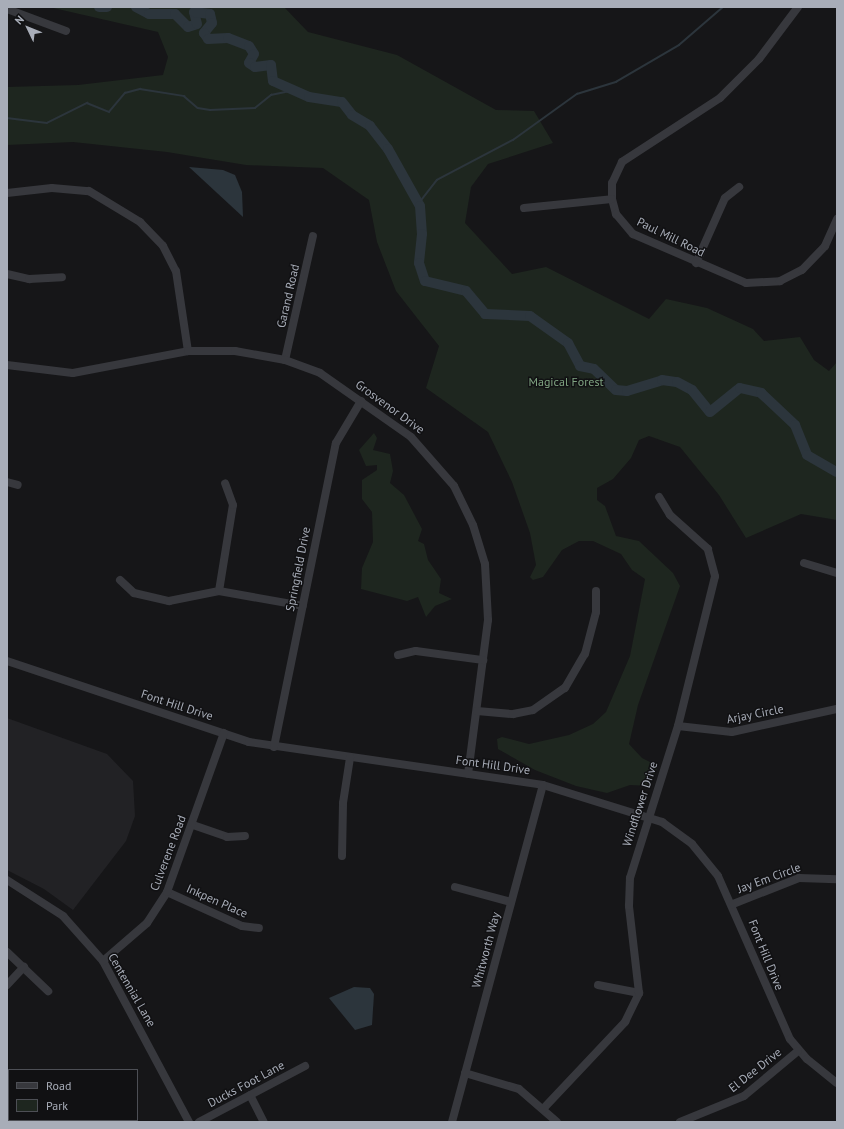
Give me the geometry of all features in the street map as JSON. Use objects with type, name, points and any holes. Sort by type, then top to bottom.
[{"type":"street","name":"Paul Mill Road","points":[[798,7],[759,59],[720,98],[622,162],[612,183],[612,199],[616,214],[633,234],[696,263],[746,283],[780,281],[811,263],[824,246],[837,219]]},
{"type":"street","points":[[7,9],[66,31]]},
{"type":"street","points":[[696,263],[725,198],[739,187]]},
{"type":"street","points":[[7,193],[52,188],[89,191],[140,222],[164,246],[176,271],[188,350]]},
{"type":"street","points":[[524,208],[612,199]]},
{"type":"street","name":"Garand Road","points":[[285,360],[313,236]]},
{"type":"street","points":[[7,274],[29,279],[62,276]]},
{"type":"street","name":"Grosvenor Drive","points":[[7,365],[43,372],[88,372],[188,350],[235,350],[285,360],[320,373],[361,401],[428,452],[465,506],[480,544],[488,584],[488,620],[468,774]]},
{"type":"street","name":"Springfield Drive","points":[[274,747],[336,443],[361,401]]},
{"type":"street","points":[[7,482],[18,485]]},
{"type":"street","points":[[219,591],[233,505],[225,483]]},
{"type":"street","name":"Windflower Drive","points":[[639,993],[629,891],[647,816],[678,726],[715,587],[715,568],[708,549],[670,515],[659,497]]},
{"type":"street","points":[[804,563],[837,573]]},
{"type":"street","points":[[120,580],[134,593],[168,601],[219,591],[303,606]]},
{"type":"street","points":[[477,711],[513,714],[533,710],[565,688],[585,654],[596,612],[596,591]]},
{"type":"street","points":[[398,655],[416,651],[483,660]]},
{"type":"street","name":"Font Hill Drive","points":[[7,661],[224,734],[274,747],[543,785],[647,816],[682,835],[701,853],[733,904],[778,1018],[798,1051],[837,1083]]},
{"type":"street","name":"Arjay Circle","points":[[678,726],[732,732],[837,709]]},
{"type":"street","name":"Culverene Road","points":[[103,961],[147,923],[167,892],[193,825],[224,734]]},
{"type":"street","points":[[342,856],[343,803],[350,758]]},
{"type":"street","name":"Whitworth Way","points":[[452,1122],[543,785]]},
{"type":"street","points":[[193,825],[227,837],[245,836]]},
{"type":"street","name":"Jay Em Circle","points":[[733,904],[800,878],[837,880]]},
{"type":"street","name":"Centennial Lane","points":[[7,880],[63,916],[103,961],[189,1122]]},
{"type":"street","points":[[455,887],[511,902]]},
{"type":"street","name":"Inkpen Place","points":[[167,892],[242,926],[259,928]]},
{"type":"street","points":[[7,952],[48,991]]},
{"type":"street","points":[[7,985],[24,968]]},
{"type":"street","points":[[543,1109],[625,1022],[639,993],[598,985]]},
{"type":"street","name":"El Dee Drive","points":[[680,1122],[744,1096],[798,1051]]},
{"type":"street","name":"Ducks Foot Lane","points":[[199,1122],[305,1066]]},
{"type":"street","points":[[465,1073],[519,1089],[556,1122]]},
{"type":"street","points":[[250,1095],[264,1122]]},
{"type":"shaded area","points":[[189,167],[223,170],[235,175],[242,192],[243,217]]},
{"type":"shaded area","points":[[7,718],[107,754],[133,781],[135,816],[126,841],[73,910],[44,889],[7,870]]},
{"type":"shaded area","points":[[354,987],[370,988],[374,994],[372,1025],[355,1030],[329,998]]},
{"type":"green space","name":"Magical Forest","points":[[49,7],[284,7],[308,32],[397,55],[496,110],[534,111],[553,143],[488,164],[471,187],[465,223],[512,274],[546,267],[649,319],[666,299],[707,308],[753,329],[764,341],[800,337],[814,360],[829,371],[837,362],[837,520],[801,514],[746,538],[719,495],[680,447],[649,436],[639,440],[631,458],[613,479],[597,488],[597,500],[605,506],[616,536],[639,541],[673,573],[680,586],[638,705],[629,744],[642,758],[658,766],[650,786],[630,785],[607,793],[576,786],[535,770],[498,749],[497,739],[502,737],[529,744],[569,735],[593,724],[606,712],[630,656],[645,579],[632,570],[621,554],[593,541],[579,541],[562,550],[543,577],[533,580],[530,577],[536,565],[530,533],[512,482],[488,432],[426,388],[439,346],[396,291],[377,242],[369,200],[323,168],[246,165],[167,152],[73,142],[7,145],[7,87],[78,85],[163,75],[168,57],[158,32]]},
{"type":"green space","points":[[374,433],[377,438],[373,450],[390,454],[393,471],[390,483],[404,495],[422,529],[418,541],[424,544],[428,560],[441,579],[439,593],[452,599],[435,606],[426,617],[418,597],[407,601],[361,589],[362,568],[373,542],[372,512],[362,499],[362,480],[377,470],[377,465],[366,466],[359,450]]},
{"type":"waterway","points":[[99,7],[107,7]]},
{"type":"waterway","points":[[136,7],[149,14],[175,14],[188,27],[197,24],[194,12],[210,14],[212,23],[204,33],[208,39],[228,38],[249,46],[254,54],[249,63],[255,67],[271,65],[273,81],[309,97],[342,102],[352,115],[370,126],[388,149],[420,206],[422,234],[419,263],[425,281],[466,291],[485,314],[530,316],[568,343],[580,366],[594,369],[616,390],[627,391],[662,380],[677,382],[692,390],[710,412],[740,388],[761,393],[795,425],[807,455],[837,472]]},
{"type":"waterway","points":[[419,203],[437,180],[513,140],[577,94],[616,82],[679,45],[723,7]]},
{"type":"waterway","points":[[7,118],[47,123],[87,103],[109,112],[125,93],[140,89],[184,96],[198,108],[210,110],[255,108],[271,95],[294,90]]}]
